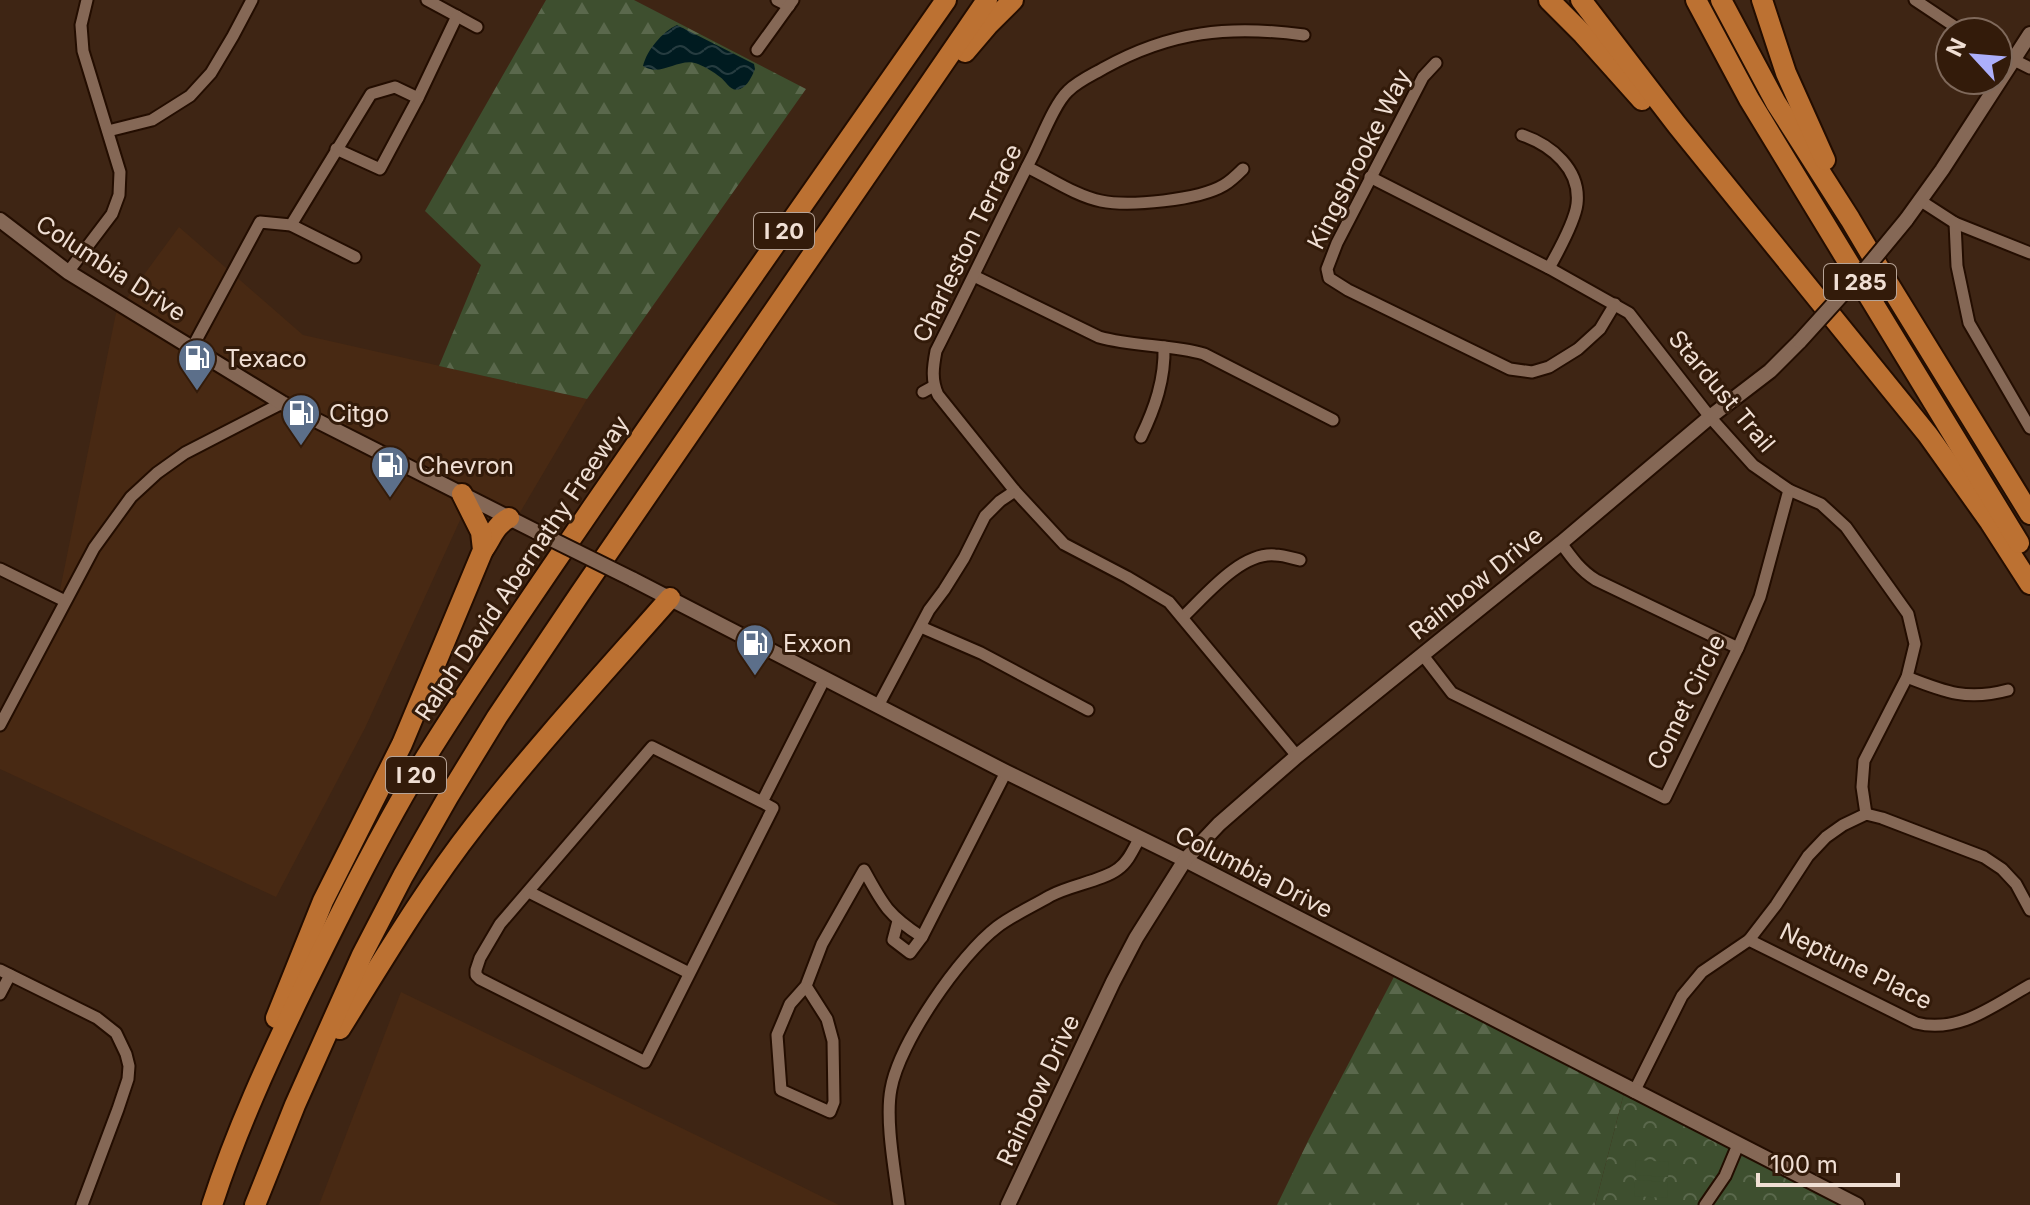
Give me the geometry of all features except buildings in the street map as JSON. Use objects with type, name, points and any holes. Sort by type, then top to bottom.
[{"type":"highway","points":[[888,82],[931,0]]},
{"type":"highway","name":"Ralph David Abernathy Freeway","points":[[212,1205],[225,1163],[270,1060],[337,920],[426,758],[645,430],[946,0]]},
{"type":"highway","name":"I 20","points":[[255,1205],[295,1105],[362,955],[448,797],[562,620],[987,0]]},
{"type":"highway","points":[[811,256],[946,74],[1013,0]]},
{"type":"highway","points":[[1549,0],[1583,34],[1798,276]]},
{"type":"highway","points":[[1581,0],[1677,125],[1928,435],[2030,584]]},
{"type":"highway","name":"I 285","points":[[1696,0],[1749,99],[2030,561]]},
{"type":"highway","name":"I 285","points":[[1721,0],[1776,103],[2030,514]]},
{"type":"highway","points":[[1762,0],[1786,73],[1850,219]]},
{"type":"highway","points":[[462,494],[481,532],[483,550]]},
{"type":"highway","points":[[225,1163],[275,1020],[323,901],[402,744],[483,550],[494,529],[509,518]]},
{"type":"highway","points":[[295,1105],[420,903],[474,826],[670,598]]},
{"type":"main road","name":"Rainbow Drive","points":[[2014,58],[2030,34]]},
{"type":"main road","name":"Rainbow Drive","points":[[1008,1205],[1113,982],[1136,938],[1185,860],[1219,824],[1297,756],[1770,371],[1868,266],[1906,220],[1990,96]]},
{"type":"main road","name":"Columbia Drive","points":[[0,220],[68,272],[282,403],[1185,860],[1857,1205]]},
{"type":"street","points":[[68,272],[112,214],[119,195],[120,172],[83,51],[81,25],[87,0]]},
{"type":"street","points":[[108,131],[152,120],[190,96],[211,73],[252,0]]},
{"type":"street","points":[[427,0],[477,27]]},
{"type":"street","points":[[757,50],[791,3],[777,0]]},
{"type":"street","points":[[1915,0],[1939,16]]},
{"type":"street","points":[[336,149],[380,169],[457,16]]},
{"type":"street","name":"Charleston Terrace","points":[[1297,756],[1169,602],[1064,544],[1015,491],[938,395],[928,389],[936,351],[1067,91],[1117,61],[1172,38],[1218,30],[1266,30],[1304,35]]},
{"type":"street","name":"Kingsbrooke Way","points":[[1436,63],[1423,77],[1337,243],[1327,269],[1329,278],[1510,369],[1532,372],[1549,367],[1578,349],[1600,329],[1615,304]]},
{"type":"street","points":[[291,225],[371,94],[395,87],[418,98]]},
{"type":"street","points":[[1522,135],[1551,149],[1568,168],[1575,184],[1577,204],[1564,240],[1549,268]]},
{"type":"street","points":[[1027,167],[1083,195],[1114,203],[1179,200],[1203,194],[1224,185],[1243,169]]},
{"type":"street","name":"Stardust Trail","points":[[1370,177],[1549,268],[1629,313],[1710,417],[1753,465],[1789,490],[1821,504],[1846,527],[1908,614],[1915,644],[1907,677],[1864,761],[1862,787],[1866,814]]},
{"type":"street","points":[[1921,201],[1955,223],[2030,253]]},
{"type":"street","points":[[192,348],[260,222],[291,225],[355,257]]},
{"type":"street","points":[[1955,223],[1957,266],[1969,323],[2030,428]]},
{"type":"street","points":[[974,276],[1099,337],[1114,342],[1184,348],[1204,354],[1333,420]]},
{"type":"street","points":[[1141,437],[1161,388],[1164,347]]},
{"type":"street","points":[[0,725],[94,548],[131,497],[185,453],[282,403]]},
{"type":"street","name":"Comet Circle","points":[[1422,654],[1452,693],[1665,798],[1760,597],[1789,490]]},
{"type":"street","points":[[878,706],[929,610],[964,558],[985,516],[1015,491]]},
{"type":"street","points":[[1561,543],[1585,573],[1596,580],[1738,648]]},
{"type":"street","points":[[1183,617],[1244,562],[1274,554],[1300,560]]},
{"type":"street","points":[[0,569],[65,601]]},
{"type":"street","points":[[921,627],[981,653],[1088,710]]},
{"type":"street","points":[[1907,677],[1958,695],[1985,696],[2008,690]]},
{"type":"street","points":[[762,802],[825,678]]},
{"type":"street","points":[[652,747],[762,802],[773,808],[645,1062],[476,975],[480,958],[500,924],[652,747]]},
{"type":"street","points":[[898,921],[893,940],[910,953],[922,937],[1006,772]]},
{"type":"street","points":[[1634,1092],[1682,996],[1702,972],[1749,940],[1808,856],[1826,837],[1866,814],[1984,857],[2002,869],[2016,884],[2030,910]]},
{"type":"street","points":[[899,1205],[890,1090],[903,1053],[930,1007],[947,982],[998,926],[1055,894],[1117,870],[1127,861],[1139,839]]},
{"type":"street","points":[[806,986],[827,1019],[833,1041],[834,1102],[830,1112],[781,1090],[777,1035],[790,1004],[806,986],[822,944],[864,870],[885,907],[898,921],[922,937]]},
{"type":"street","points":[[529,892],[689,973]]},
{"type":"street","name":"Neptune Place","points":[[1749,940],[1916,1023],[1931,1027],[1971,1019],[2030,985]]},
{"type":"street","points":[[0,994],[5,972],[97,1018],[116,1033],[126,1054],[128,1079],[82,1205]]},
{"type":"street","points":[[1705,1205],[1725,1176],[1738,1145]]},
{"type":"shaded area","points":[[179,227],[303,335],[587,399],[512,526],[467,505],[365,728],[276,897],[0,769],[0,720],[58,600],[116,313]]},
{"type":"shaded area","points":[[401,992],[661,1118],[839,1205],[319,1205]]},
{"type":"green space","points":[[546,0],[634,0],[806,89],[587,399],[439,366],[481,265],[425,211]]},
{"type":"green space","points":[[1397,971],[1624,1093],[1595,1205],[1277,1205]]},
{"type":"green space","points":[[1624,1093],[1856,1205],[1595,1205]]},
{"type":"green space","points":[[1636,1160],[1669,1162],[1668,1177],[1635,1175]]},
{"type":"green space","points":[[1635,1180],[1668,1182],[1667,1198],[1634,1196]]},
{"type":"water","points":[[677,25],[754,64],[755,69],[747,83],[740,89],[734,89],[712,71],[691,62],[657,70],[643,66],[656,42]]},
{"type":"place","name":"Texaco","points":[[197,392]]},
{"type":"place","name":"Citgo","points":[[301,447]]},
{"type":"place","name":"Chevron","points":[[390,499]]},
{"type":"place","name":"Exxon","points":[[755,677]]}]
